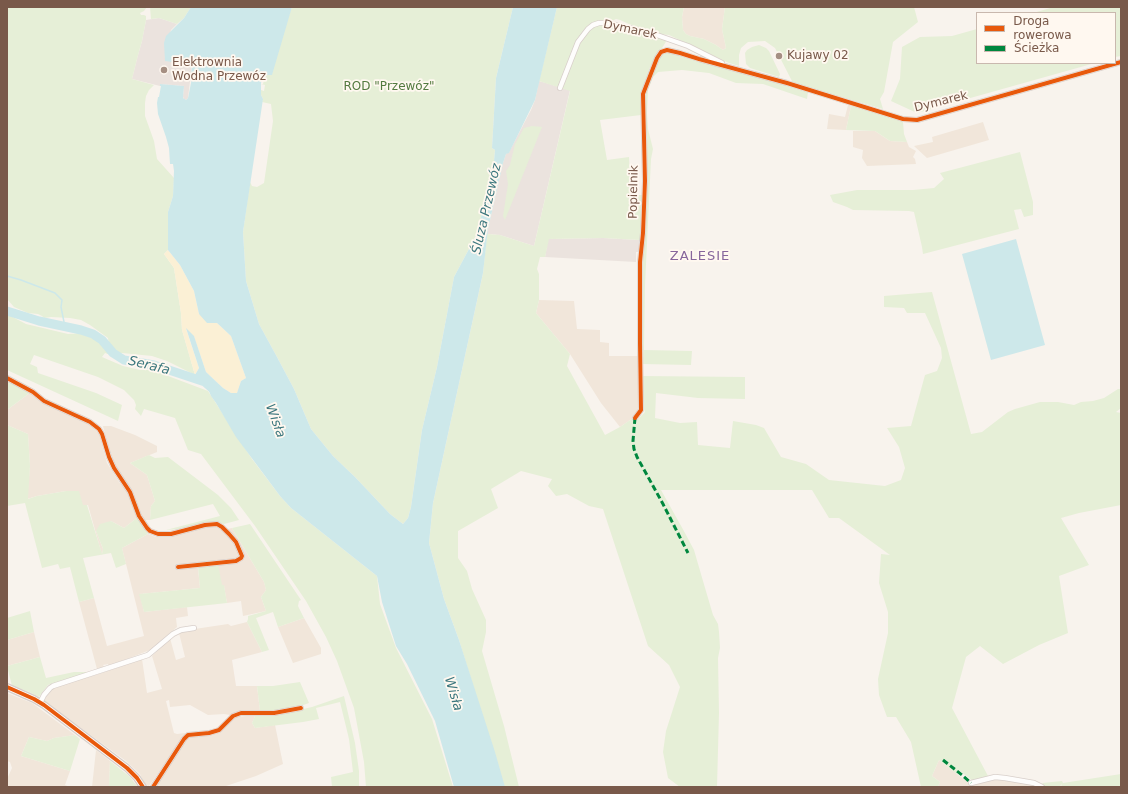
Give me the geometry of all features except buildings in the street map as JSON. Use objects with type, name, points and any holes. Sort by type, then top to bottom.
[{"type":"street","name":"Dymarek","points":[[560,88],[581,39],[588,29],[599,23],[625,26],[654,34],[688,46],[732,68]]},
{"type":"street","name":"Popielnik","points":[[635,418],[641,410],[640,262],[643,233],[645,181],[643,94],[656,58],[661,52],[667,50],[743,71]]},
{"type":"street","name":"Dymarek","points":[[743,71],[903,118],[917,120],[1114,64]]},
{"type":"street","points":[[7,378],[34,392],[44,401],[90,422],[99,429],[113,465],[130,492],[139,516],[147,528],[158,534],[171,534],[205,524],[217,524],[222,527],[236,542],[242,556],[236,561],[178,567]]},
{"type":"street","points":[[40,703],[44,695],[53,686],[148,655],[173,634],[181,630],[194,628]]},
{"type":"street","points":[[7,687],[40,703],[127,768],[137,778],[143,787]]},
{"type":"street","points":[[153,787],[188,735],[209,733],[219,730],[234,716],[241,713],[274,713],[301,708]]},
{"type":"street","points":[[970,783],[995,777],[1034,782],[1042,787]]},
{"type":"shaded area","points":[[684,7],[725,7],[722,29],[726,48],[723,50],[704,39],[686,34],[683,30],[682,17]]},
{"type":"shaded area","name":"Elektrownia Wodna Przewóz","points":[[159,18],[177,24],[171,30],[165,61],[193,57],[188,98],[186,100],[183,97],[184,86],[160,84],[160,86],[132,79],[146,20]]},
{"type":"shaded area","points":[[539,81],[570,90],[534,246],[500,235],[487,234],[506,154],[509,152],[531,110]]},
{"type":"shaded area","points":[[848,105],[851,106],[846,130],[827,129],[829,114],[845,117]]},
{"type":"shaded area","points":[[983,122],[989,140],[927,158],[914,146],[933,142],[932,137]]},
{"type":"shaded area","points":[[853,131],[875,131],[890,141],[907,142],[909,147],[916,151],[913,157],[916,164],[867,166],[862,158],[863,150],[853,147]]},
{"type":"shaded area","points":[[603,238],[640,240],[639,252],[636,252],[636,262],[545,257],[548,239]]},
{"type":"shaded area","points":[[539,300],[574,301],[577,329],[600,330],[600,342],[609,343],[609,356],[639,356],[639,408],[633,418],[620,427],[601,403],[570,354],[536,313]]},
{"type":"shaded area","points":[[31,392],[41,402],[92,426],[99,434],[107,463],[119,482],[129,493],[138,517],[124,528],[111,521],[96,531],[103,549],[102,555],[88,505],[83,506],[66,491],[27,499],[30,466],[28,434],[7,425],[7,410]]},
{"type":"shaded area","points":[[103,426],[111,426],[135,435],[157,446],[157,452],[130,463],[147,475],[155,501],[151,506],[150,520],[143,520],[131,490],[112,460]]},
{"type":"shaded area","points":[[214,526],[223,530],[232,528],[264,582],[266,590],[261,597],[266,611],[243,616],[241,601],[227,603],[224,586],[198,568],[200,588],[140,594],[144,612],[187,607],[188,616],[176,618],[177,627],[150,650],[112,665],[103,665],[104,667],[97,669],[79,602],[94,598],[107,646],[144,636],[122,548],[148,534],[156,537],[167,536]]},
{"type":"shaded area","points":[[304,618],[321,648],[321,654],[293,663],[278,627]]},
{"type":"shaded area","points":[[247,622],[262,652],[232,660],[236,686],[257,686],[260,711],[237,712],[230,715],[208,715],[190,705],[170,707],[169,700],[166,701],[174,733],[185,733],[185,735],[149,786],[145,785],[140,774],[126,761],[44,701],[48,693],[53,688],[142,659],[147,693],[162,689],[152,656],[170,638],[176,660],[185,657],[179,633],[188,630],[228,624],[231,626]]},
{"type":"shaded area","points":[[34,632],[40,657],[7,666],[7,640]]},
{"type":"shaded area","points":[[7,693],[32,703],[75,735],[54,738],[47,741],[29,737],[21,756],[70,771],[65,785],[70,787],[7,787],[7,779],[12,768],[10,762],[7,761]]},
{"type":"shaded area","points":[[255,716],[252,723],[255,728],[275,725],[283,764],[226,787],[155,787],[187,738],[223,729],[236,717]]},
{"type":"shaded area","points":[[96,750],[110,761],[109,787],[92,787]]},
{"type":"shaded area","points":[[939,760],[970,784],[996,778],[1034,784],[1041,787],[938,787],[940,782],[932,776]]},
{"type":"green space","points":[[7,7],[147,7],[140,13],[141,15],[146,16],[146,20],[132,79],[154,85],[146,96],[145,116],[154,141],[157,159],[174,178],[173,196],[168,212],[168,250],[164,254],[174,268],[182,330],[195,375],[167,361],[152,356],[116,353],[113,356],[105,353],[102,357],[123,366],[140,370],[152,370],[208,391],[252,459],[280,496],[291,508],[377,576],[380,604],[396,648],[432,719],[453,787],[366,787],[364,762],[354,708],[337,661],[326,637],[306,601],[255,526],[201,454],[188,450],[175,418],[144,409],[141,416],[135,409],[136,405],[134,400],[124,390],[98,377],[34,355],[30,364],[37,367],[38,373],[96,393],[122,405],[118,421],[7,370],[7,314],[26,324],[68,334],[84,333],[92,337],[106,348],[109,346],[108,338],[81,320],[70,318],[44,318],[38,314],[28,313],[14,307],[7,299]]},
{"type":"green space","points":[[150,7],[191,7],[184,18],[177,24],[159,18],[151,19]]},
{"type":"green space","name":"ROD \"Przewóz\"","points":[[292,7],[513,7],[496,78],[492,148],[495,150],[494,161],[477,234],[454,277],[437,367],[422,430],[411,507],[408,518],[403,524],[390,514],[333,456],[311,429],[294,389],[259,324],[246,281],[243,232],[250,182],[252,186],[257,187],[264,183],[273,121],[271,104],[262,102],[263,99],[261,90],[264,91],[265,85],[261,84],[263,84],[264,80],[262,80],[267,75]]},
{"type":"green space","points":[[557,7],[684,7],[682,17],[683,30],[686,34],[704,39],[723,50],[726,48],[722,29],[725,7],[914,7],[918,22],[893,42],[884,92],[880,99],[883,109],[793,83],[775,48],[765,41],[748,42],[741,48],[739,55],[739,66],[729,63],[669,35],[659,34],[616,19],[612,21],[612,26],[667,40],[649,69],[651,73],[660,55],[667,52],[808,92],[807,99],[763,84],[736,83],[709,73],[682,70],[658,72],[653,77],[648,90],[647,113],[648,129],[653,149],[651,159],[645,285],[644,350],[692,351],[691,365],[642,364],[642,251],[647,187],[641,115],[600,120],[607,160],[629,157],[631,195],[643,195],[640,240],[603,238],[549,239],[545,257],[540,257],[537,269],[539,274],[539,300],[536,313],[570,354],[567,366],[605,435],[633,418],[636,421],[645,412],[643,406],[642,376],[745,377],[745,399],[698,398],[656,393],[655,418],[680,423],[697,422],[698,445],[730,448],[733,421],[756,425],[764,428],[781,457],[806,464],[829,480],[885,486],[901,480],[905,468],[899,447],[887,428],[911,426],[925,375],[937,371],[942,358],[941,348],[925,313],[907,313],[904,308],[884,307],[884,296],[932,292],[971,434],[982,432],[1008,412],[1015,409],[1040,402],[1058,402],[1074,405],[1081,402],[1104,398],[1118,389],[1121,389],[1121,408],[1116,412],[1121,413],[1121,505],[1061,518],[1089,565],[1059,576],[1068,633],[1039,645],[1003,664],[980,646],[966,657],[952,708],[988,776],[973,781],[960,771],[957,774],[939,760],[932,776],[940,782],[938,787],[921,787],[911,742],[896,717],[887,717],[879,695],[878,679],[888,633],[888,612],[879,583],[881,554],[890,555],[839,518],[829,518],[812,490],[661,490],[694,550],[713,615],[718,624],[719,632],[720,648],[718,658],[719,713],[717,787],[680,787],[668,778],[663,752],[666,731],[680,687],[669,665],[648,646],[603,509],[589,506],[567,494],[556,496],[548,486],[552,479],[521,471],[491,489],[498,508],[458,531],[458,558],[467,571],[472,589],[486,620],[486,632],[482,651],[504,726],[519,787],[504,787],[459,640],[444,599],[429,543],[433,503],[483,273],[487,234],[500,235],[534,246],[570,91],[539,81]]},
{"type":"green space","points":[[1054,7],[1121,7],[1121,56],[1116,57],[1116,12],[1036,12]]},
{"type":"green space","points":[[976,29],[976,64],[1091,64],[917,113],[891,101],[900,79],[902,47],[920,37],[952,36]]},
{"type":"green space","points":[[759,45],[769,51],[780,74],[779,77],[750,68],[746,64],[745,53],[747,50]]},
{"type":"green space","points":[[851,106],[900,119],[903,122],[904,134],[907,142],[890,141],[875,131],[846,130]]},
{"type":"green space","points":[[532,126],[542,127],[505,220],[503,216],[508,184],[506,171],[510,165],[515,144],[524,128]]},
{"type":"green space","points":[[1020,152],[1033,202],[1033,215],[1024,217],[1021,209],[1014,210],[1019,229],[923,254],[914,212],[853,210],[833,202],[830,195],[857,190],[913,190],[934,188],[944,179],[940,173]]},
{"type":"green space","points":[[7,381],[31,392],[7,410]]},
{"type":"green space","points":[[7,425],[28,434],[30,466],[28,499],[66,491],[79,491],[83,505],[87,505],[102,554],[103,549],[96,531],[100,524],[111,521],[124,528],[138,517],[148,534],[122,548],[126,564],[116,568],[111,553],[83,558],[94,598],[79,602],[70,567],[60,569],[58,564],[42,568],[25,503],[7,506]]},
{"type":"green space","points":[[149,455],[155,458],[168,457],[218,495],[231,508],[239,520],[224,524],[213,522],[166,530],[220,516],[213,504],[150,520],[151,506],[155,501],[147,475],[130,463]]},
{"type":"green space","points":[[250,524],[301,600],[299,601],[298,606],[304,618],[278,627],[273,612],[256,618],[269,650],[262,652],[247,622],[248,616],[266,611],[261,597],[266,590],[264,582],[232,528]]},
{"type":"green space","points":[[218,564],[227,603],[144,612],[139,594],[200,588],[198,567]]},
{"type":"green space","points":[[30,611],[34,632],[7,640],[7,618]]},
{"type":"green space","points":[[40,657],[46,678],[74,672],[91,672],[48,685],[39,697],[12,686],[7,666]]},
{"type":"green space","points":[[300,682],[309,703],[292,709],[260,711],[257,686],[273,686]]},
{"type":"green space","points":[[344,696],[355,743],[359,771],[359,787],[332,787],[331,777],[353,772],[349,739],[340,702],[316,708],[319,719],[255,728],[252,723],[255,716],[286,713],[312,707]]},
{"type":"green space","points":[[75,735],[80,739],[70,771],[21,756],[29,737],[47,741],[54,738]]},
{"type":"green space","points":[[110,761],[129,776],[138,787],[109,787]]},
{"type":"green space","points":[[1121,774],[1121,787],[1061,787],[1062,784],[1059,787],[1045,787],[1042,783],[1062,781],[1063,783]]},
{"type":"sand","points":[[168,250],[180,265],[194,291],[199,314],[217,323],[231,336],[246,378],[241,381],[237,394],[231,393],[223,388],[206,372],[194,337],[186,329],[199,368],[195,375],[182,330],[174,268],[164,254]]},
{"type":"water","points":[[191,7],[292,7],[272,75],[267,75],[261,83],[261,95],[263,99],[243,232],[246,281],[259,324],[294,389],[311,429],[333,456],[390,514],[403,524],[408,518],[411,507],[422,430],[437,367],[454,277],[477,234],[494,161],[495,150],[492,148],[496,78],[513,7],[557,7],[535,100],[509,153],[506,154],[503,163],[488,229],[483,273],[433,503],[429,543],[444,599],[459,640],[505,787],[454,787],[435,721],[407,664],[396,646],[382,602],[377,576],[291,508],[280,496],[236,437],[211,396],[205,382],[195,375],[199,368],[186,328],[194,336],[206,372],[223,388],[231,393],[237,393],[241,381],[246,378],[231,336],[217,323],[207,323],[199,314],[194,291],[180,265],[168,250],[168,212],[173,196],[174,171],[173,164],[170,164],[169,148],[158,114],[157,103],[161,86],[160,84],[184,86],[183,98],[186,100],[188,98],[192,78],[193,57],[188,58],[186,64],[165,61],[164,43],[166,36],[184,18]]},
{"type":"water","points":[[1016,239],[1045,345],[991,360],[962,254]]},
{"type":"waterway","points":[[7,276],[55,293],[62,300],[61,307],[65,327]]},
{"type":"waterway","name":"Serafa","points":[[7,311],[39,321],[93,334],[102,340],[113,353],[124,360],[154,365],[205,382],[213,389]]},
{"type":"marked path","points":[[635,418],[633,441],[637,457],[688,553]]},
{"type":"marked path","points":[[943,760],[971,783]]},
{"type":"cycle path","points":[[635,418],[641,410],[640,262],[643,233],[645,181],[643,94],[657,58],[661,52],[667,50],[680,53],[787,83],[903,119],[917,120],[1114,64]]},
{"type":"cycle path","points":[[1116,63],[1121,62]]},
{"type":"cycle path","points":[[7,378],[33,392],[44,401],[90,422],[99,429],[114,468],[130,492],[139,516],[150,531],[158,534],[171,534],[205,525],[217,524],[222,527],[236,542],[242,556],[236,561],[178,567]]},
{"type":"cycle path","points":[[7,687],[44,705],[127,768],[137,778],[143,787]]},
{"type":"cycle path","points":[[153,787],[188,735],[209,733],[219,730],[233,716],[241,713],[274,713],[301,708]]},
{"type":"place","name":"Kujawy 02","points":[[779,56]]},
{"type":"place","name":"Elektrownia Wodna Przewóz","points":[[164,70]]},
{"type":"district","name":"ZALESIE","points":[[700,257]]},
{"type":"water label","name":"Śluza Przewóz","points":[[487,209]]},
{"type":"water label","name":"Wisła","points":[[275,421]]},
{"type":"water label","name":"Wisła","points":[[453,694]]}]
